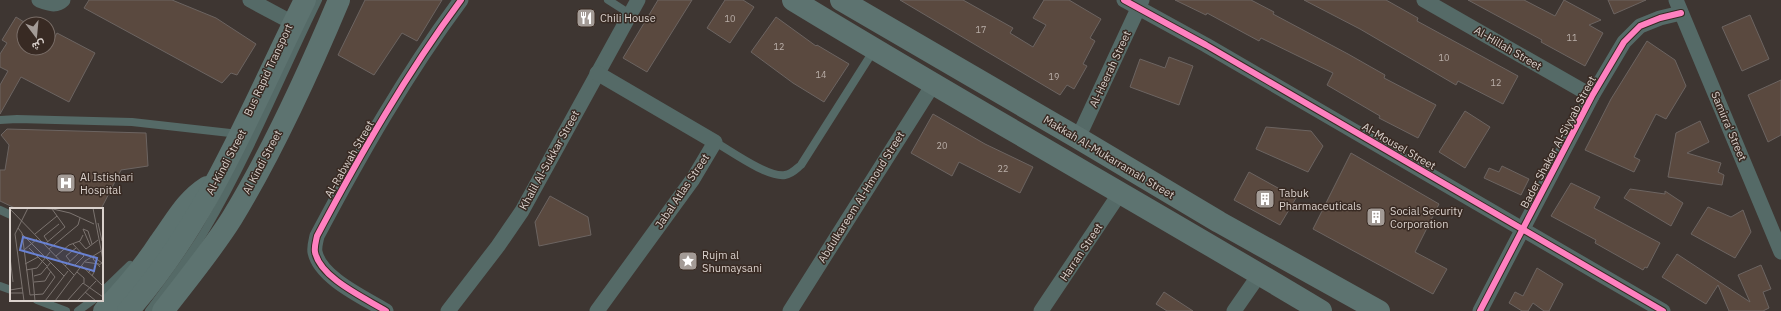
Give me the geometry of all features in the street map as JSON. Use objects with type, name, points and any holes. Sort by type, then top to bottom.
[{"type":"main road","name":"Al-Kindi Street","points":[[128,311],[154,282],[194,223],[216,180],[242,135],[305,0]]},
{"type":"main road","name":"Al Kindi Street","points":[[163,311],[197,266],[238,206],[257,174],[305,79],[339,0]]},
{"type":"main road","points":[[330,23],[346,0]]},
{"type":"main road","points":[[793,0],[874,50],[934,83],[1321,311]]},
{"type":"main road","name":"Makkah Al-Mukarramah Street","points":[[841,0],[1219,222],[1379,311]]},
{"type":"main road","points":[[104,311],[160,242],[180,212],[195,194],[216,180]]},
{"type":"street","points":[[39,0],[50,4],[60,3],[63,0]]},
{"type":"street","points":[[250,0],[293,23]]},
{"type":"street","name":"Al-Rabwah Street","points":[[386,311],[326,272],[317,260],[314,250],[317,236],[358,158],[435,35],[462,0]]},
{"type":"street","name":"Khalil Al-Sukkar Street","points":[[448,311],[498,246],[522,211],[638,0]]},
{"type":"street","name":"Al-Mousel Street","points":[[1124,0],[1140,4],[1206,45],[1663,311]]},
{"type":"street","name":"Al-Hillah Street","points":[[1424,0],[1592,96]]},
{"type":"street","name":"Al-Heerah Street","points":[[1078,138],[1140,4]]},
{"type":"street","name":"Bader Shaker Al-Siyyab Street","points":[[1480,311],[1592,96],[1624,42],[1632,32],[1679,7]]},
{"type":"street","name":"Samirra' Street","points":[[1679,7],[1781,252]]},
{"type":"street","name":"Jabal Atlas Street","points":[[597,73],[715,142],[694,179],[597,311]]},
{"type":"street","name":"Abdulkareem Al-Hmoud Street","points":[[790,311],[934,83]]},
{"type":"street","name":"Harran Street","points":[[1041,311],[1120,193]]},
{"type":"street","points":[[1234,311],[1259,275]]},
{"type":"lane","name":"Bus Rapid Transport","points":[[142,311],[186,250],[229,178],[312,0]]},
{"type":"lane","name":"Bus Rapid Transport","points":[[148,311],[177,274],[205,230],[232,182],[318,0]]},
{"type":"lane","points":[[608,0],[630,14]]},
{"type":"lane","points":[[715,142],[776,175],[792,173],[801,165],[874,50]]},
{"type":"lane","points":[[0,120],[17,119],[132,122],[242,135]]},
{"type":"lane","points":[[0,210],[10,215]]},
{"type":"lane","points":[[103,291],[130,265]]},
{"type":"lane","points":[[0,286],[10,290]]},
{"type":"lane","points":[[40,301],[66,311]]},
{"type":"lane","points":[[57,308],[62,301]]},
{"type":"lane","points":[[78,311],[92,301]]},
{"type":"building","points":[[89,0],[172,0],[216,18],[256,44],[237,75],[231,73],[222,83],[84,8]]},
{"type":"building","points":[[365,0],[442,0],[417,41],[402,33],[374,75],[338,55]]},
{"type":"building","points":[[658,0],[692,0],[647,72],[623,58]]},
{"type":"building","points":[[725,0],[743,0],[754,7],[730,43],[707,28]]},
{"type":"building","points":[[900,0],[963,0],[1013,28],[1010,33],[1033,47],[1046,25],[1033,18],[1044,0],[1069,0],[1101,19],[1090,38],[1095,41],[1083,64],[1087,66],[1074,89],[1067,85],[1060,95]]},
{"type":"building","points":[[1175,0],[1251,0],[1274,12],[1273,14],[1385,75],[1384,78],[1436,105],[1418,138],[1379,118],[1380,116],[1327,85],[1333,73],[1261,38],[1259,41],[1207,13],[1206,15]]},
{"type":"building","points":[[1304,0],[1386,0],[1418,18],[1417,21],[1518,76],[1503,104],[1458,81],[1456,85],[1360,29]]},
{"type":"building","points":[[1468,0],[1524,0],[1555,16],[1564,0],[1601,20],[1589,25],[1603,33],[1585,66],[1541,42],[1542,40]]},
{"type":"building","points":[[1608,0],[1646,0],[1614,14]]},
{"type":"building","points":[[1750,15],[1769,59],[1742,71],[1722,27]]},
{"type":"building","points":[[16,17],[16,56],[56,56],[57,33],[95,53],[69,102],[21,77],[0,114],[0,85],[8,71],[0,67],[0,54],[7,43],[2,40]]},
{"type":"building","points":[[776,17],[816,46],[817,45],[849,64],[824,102],[793,83],[751,52]]},
{"type":"building","points":[[1647,41],[1675,60],[1686,86],[1666,119],[1656,114],[1634,157],[1640,160],[1634,172],[1585,150],[1611,99]]},
{"type":"building","points":[[1169,57],[1193,66],[1179,105],[1130,87],[1140,59],[1165,68]]},
{"type":"building","points":[[1781,80],[1781,135],[1768,142],[1748,95]]},
{"type":"building","points":[[1465,111],[1490,127],[1465,168],[1439,152]]},
{"type":"building","points":[[933,114],[985,144],[1033,167],[1020,193],[959,162],[952,176],[911,153]]},
{"type":"building","points":[[1700,121],[1709,142],[1687,153],[1721,163],[1718,172],[1724,175],[1722,185],[1668,177],[1676,133]]},
{"type":"building","points":[[1266,127],[1311,131],[1323,146],[1308,172],[1256,149]]},
{"type":"building","points":[[7,129],[146,133],[148,166],[121,170],[102,208],[15,208],[0,201],[0,170],[5,170],[9,145],[1,135]]},
{"type":"building","name":"Social Security Corporation","points":[[1351,153],[1439,204],[1415,252],[1447,269],[1433,294],[1313,229]]},
{"type":"building","points":[[1502,166],[1529,179],[1521,195],[1484,178],[1489,168],[1499,172]]},
{"type":"building","name":"Tabuk Pharmaceuticals","points":[[1249,172],[1296,198],[1280,225],[1234,200]]},
{"type":"building","points":[[1571,183],[1600,197],[1594,208],[1660,243],[1647,268],[1645,267],[1643,270],[1595,243],[1596,240],[1551,216]]},
{"type":"building","points":[[1630,189],[1665,194],[1665,191],[1683,203],[1671,226],[1624,198]]},
{"type":"building","points":[[550,196],[588,217],[591,235],[539,246],[535,222]]},
{"type":"building","points":[[1708,207],[1731,217],[1743,210],[1751,232],[1735,258],[1691,234]]},
{"type":"building","points":[[1677,254],[1750,302],[1738,275],[1761,265],[1771,289],[1763,292],[1769,308],[1763,311],[1729,311],[1718,285],[1706,304],[1662,277]]},
{"type":"building","points":[[1537,268],[1563,284],[1549,311],[1544,311],[1533,303],[1528,311],[1522,311],[1509,303],[1515,292],[1523,296]]},
{"type":"building","points":[[1164,292],[1193,311],[1167,311],[1156,304]]},
{"type":"cycle path","points":[[386,311],[344,286],[325,270],[315,252],[317,236],[384,115],[421,57],[461,0]]},
{"type":"cycle path","points":[[1124,0],[1206,45],[1663,311]]},
{"type":"cycle path","points":[[1480,311],[1592,96],[1624,42],[1640,26],[1660,18],[1681,13]]},
{"type":"place","name":"Chili House","points":[[586,18]]},
{"type":"place","name":"Al Istishari Hospital","points":[[66,183]]},
{"type":"place","name":"Tabuk Pharmaceuticals","points":[[1265,199]]},
{"type":"place","name":"Social Security Corporation","points":[[1376,217]]},
{"type":"place","name":"Rujm al Shumaysani","points":[[688,261]]}]
